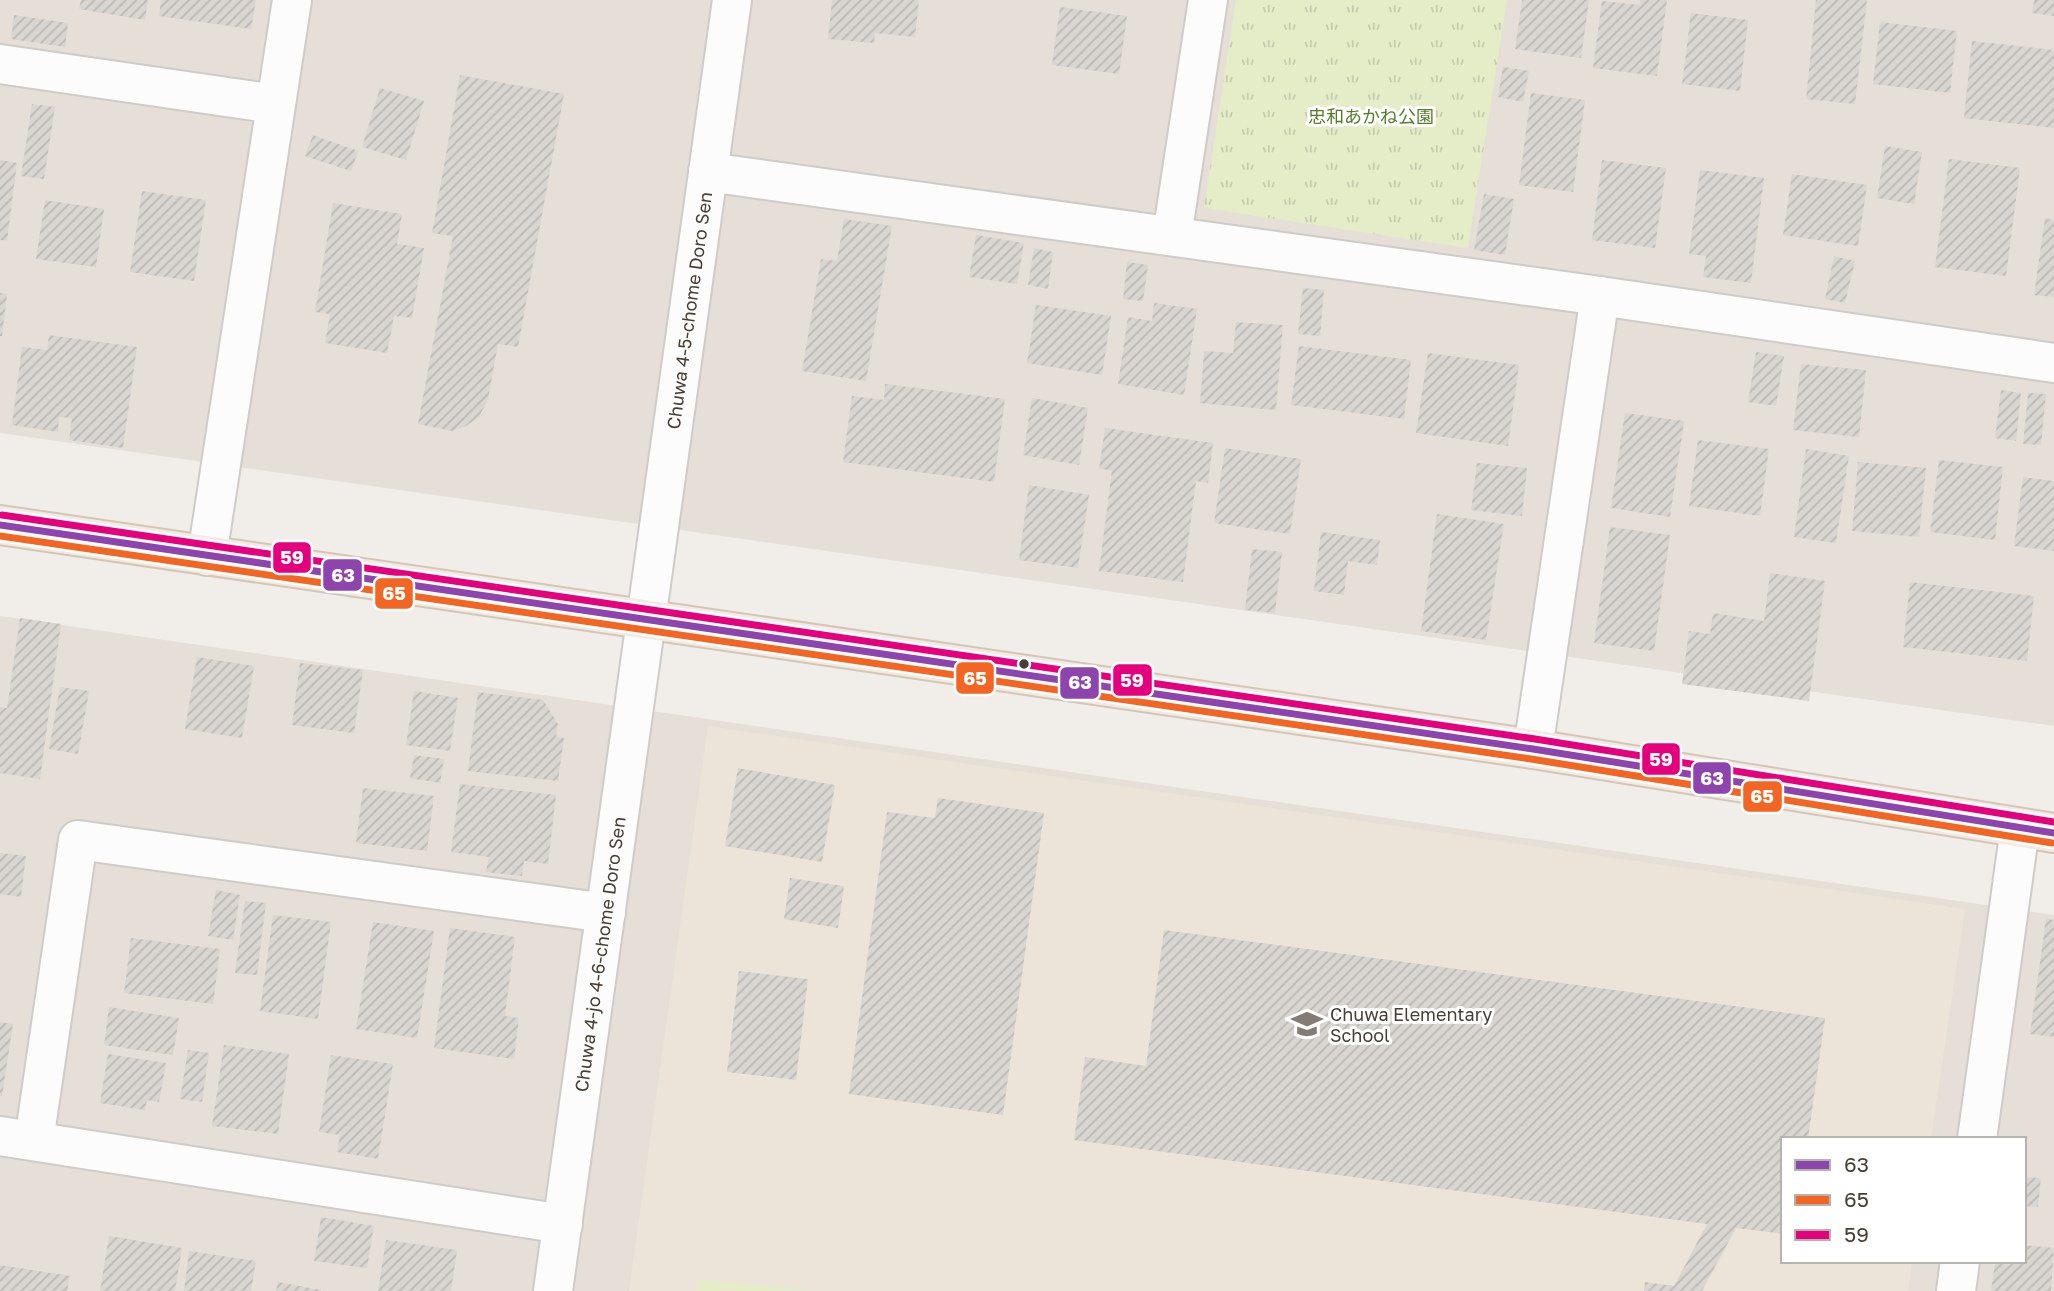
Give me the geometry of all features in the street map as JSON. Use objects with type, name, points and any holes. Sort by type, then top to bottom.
[{"type":"main road","points":[[0,525],[1533,749],[2037,830]]},
{"type":"street","points":[[207,556],[292,0]]},
{"type":"street","name":"Chuwa 4-5-chome Doro Sen","points":[[645,619],[732,0]]},
{"type":"street","points":[[1172,236],[1208,0]]},
{"type":"street","points":[[0,64],[275,104]]},
{"type":"street","points":[[708,172],[1600,296],[2054,363]]},
{"type":"street","points":[[1533,749],[1600,296]]},
{"type":"street","name":"Chuwa 4-jo 4-6-chome Doro Sen","points":[[553,1291],[645,619]]},
{"type":"street","points":[[1977,1137],[2037,830]]},
{"type":"street","points":[[563,1224],[17,1139],[78,840],[606,913]]},
{"type":"street","points":[[1956,1291],[1960,1263]]},
{"type":"shaded area","points":[[0,0],[2054,0],[2054,726],[0,433]]},
{"type":"shaded area","points":[[0,616],[2054,915],[2054,1291],[0,1291]]},
{"type":"shaded area","name":"Chuwa Elementary School","points":[[708,726],[1965,909],[1931,1137],[1781,1137],[1781,1263],[1912,1263],[1908,1291],[629,1291]]},
{"type":"green space","name":"忠和あかね公園","points":[[1236,0],[1507,0],[1468,248],[1204,208]]},
{"type":"green space","points":[[700,1279],[809,1291],[697,1291]]},
{"type":"building","points":[[81,0],[148,0],[145,20],[79,9]]},
{"type":"building","points":[[161,0],[256,0],[251,29],[159,16]]},
{"type":"building","points":[[832,0],[919,0],[915,37],[875,33],[874,43],[828,39]]},
{"type":"building","points":[[1522,0],[1589,0],[1581,58],[1515,49]]},
{"type":"building","points":[[1640,0],[1667,0],[1657,76],[1593,68],[1602,1],[1640,5]]},
{"type":"building","points":[[1816,0],[1867,0],[1855,104],[1806,99]]},
{"type":"building","points":[[2034,0],[2054,0],[2054,16],[2032,13]]},
{"type":"building","points":[[1060,7],[1127,16],[1119,74],[1052,65]]},
{"type":"building","points":[[1691,13],[1748,20],[1740,91],[1682,84]]},
{"type":"building","points":[[14,15],[68,23],[65,47],[11,39]]},
{"type":"building","points":[[1880,22],[1957,31],[1950,93],[1873,84]]},
{"type":"building","points":[[1972,41],[2054,50],[2054,128],[1964,118]]},
{"type":"building","points":[[1503,67],[1529,71],[1523,102],[1498,97]]},
{"type":"building","points":[[460,75],[564,94],[518,347],[498,344],[488,399],[479,417],[452,431],[418,424],[453,236],[432,233]]},
{"type":"building","points":[[380,88],[424,101],[406,160],[362,147]]},
{"type":"building","points":[[1531,93],[1585,100],[1573,192],[1519,185]]},
{"type":"building","points":[[32,104],[55,107],[44,179],[21,176]]},
{"type":"building","points":[[313,135],[358,151],[351,171],[305,156]]},
{"type":"building","points":[[1885,146],[1922,152],[1914,204],[1877,198]]},
{"type":"building","points":[[1949,159],[2020,168],[2006,276],[1935,267]]},
{"type":"building","points":[[0,160],[17,163],[7,241],[0,240]]},
{"type":"building","points":[[1602,160],[1666,168],[1655,248],[1592,240]]},
{"type":"building","points":[[1700,170],[1764,178],[1751,283],[1703,277],[1706,256],[1689,254]]},
{"type":"building","points":[[1792,174],[1867,185],[1858,246],[1783,235]]},
{"type":"building","points":[[142,191],[206,200],[194,281],[130,272]]},
{"type":"building","points":[[1484,194],[1514,199],[1505,255],[1474,250]]},
{"type":"building","points":[[45,200],[104,209],[96,267],[36,259]]},
{"type":"building","points":[[333,203],[402,214],[397,244],[424,248],[412,318],[394,316],[387,353],[325,343],[330,314],[315,312]]},
{"type":"building","points":[[2045,218],[2054,220],[2054,297],[2034,295]]},
{"type":"building","points":[[844,219],[892,226],[866,381],[802,371],[821,259],[837,261]]},
{"type":"building","points":[[976,235],[1024,243],[1017,284],[969,277]]},
{"type":"building","points":[[1034,248],[1053,252],[1048,289],[1028,285]]},
{"type":"building","points":[[1834,256],[1855,261],[1845,303],[1825,299]]},
{"type":"building","points":[[1127,262],[1148,265],[1143,301],[1123,299]]},
{"type":"building","points":[[1303,288],[1324,290],[1320,336],[1298,334]]},
{"type":"building","points":[[0,293],[7,294],[2,336],[0,336]]},
{"type":"building","points":[[1154,303],[1197,309],[1184,395],[1118,384],[1128,317],[1152,321]]},
{"type":"building","points":[[1036,305],[1111,316],[1102,375],[1027,363]]},
{"type":"building","points":[[1236,322],[1283,325],[1276,410],[1200,403],[1204,351],[1233,353]]},
{"type":"building","points":[[49,335],[137,347],[123,448],[69,440],[72,418],[59,417],[58,432],[12,425],[22,347],[47,350]]},
{"type":"building","points":[[1299,346],[1411,360],[1404,419],[1291,405]]},
{"type":"building","points":[[1756,352],[1784,356],[1776,406],[1748,402]]},
{"type":"building","points":[[1428,353],[1519,365],[1508,446],[1416,433]]},
{"type":"building","points":[[1801,364],[1866,370],[1859,437],[1793,430]]},
{"type":"building","points":[[885,384],[1005,399],[994,482],[843,462],[852,396],[884,400]]},
{"type":"building","points":[[2001,390],[2021,393],[2016,441],[1995,438]]},
{"type":"building","points":[[2028,393],[2046,394],[2041,445],[2023,444]]},
{"type":"building","points":[[1032,398],[1088,408],[1079,465],[1023,455]]},
{"type":"building","points":[[1625,413],[1684,421],[1670,517],[1611,508]]},
{"type":"building","points":[[1105,428],[1213,443],[1208,483],[1196,481],[1183,582],[1099,571],[1112,470],[1099,469]]},
{"type":"building","points":[[1698,440],[1769,449],[1760,516],[1689,506]]},
{"type":"building","points":[[1225,448],[1301,459],[1290,534],[1214,523]]},
{"type":"building","points":[[1806,449],[1849,456],[1836,543],[1794,537]]},
{"type":"building","points":[[1939,460],[2003,467],[1995,540],[1930,532]]},
{"type":"building","points":[[1858,462],[1926,468],[1919,537],[1852,531]]},
{"type":"building","points":[[1477,463],[1527,468],[1522,516],[1471,510]]},
{"type":"building","points":[[2023,477],[2054,481],[2054,551],[2014,546]]},
{"type":"building","points":[[1029,485],[1089,495],[1078,568],[1019,560]]},
{"type":"building","points":[[1437,514],[1504,524],[1486,640],[1421,631]]},
{"type":"building","points":[[1610,527],[1670,535],[1654,651],[1594,643]]},
{"type":"building","points":[[1321,532],[1380,540],[1377,565],[1348,561],[1344,595],[1314,591]]},
{"type":"building","points":[[1252,549],[1282,552],[1275,613],[1245,610]]},
{"type":"building","points":[[1770,573],[1825,581],[1809,701],[1682,684],[1689,631],[1710,634],[1713,613],[1764,621]]},
{"type":"building","points":[[1910,582],[2034,596],[2027,661],[1903,647]]},
{"type":"building","points":[[20,618],[61,624],[40,779],[0,773],[0,707],[7,708]]},
{"type":"building","points":[[197,657],[254,666],[242,738],[185,729]]},
{"type":"building","points":[[300,663],[363,670],[354,733],[292,725]]},
{"type":"building","points":[[60,687],[89,691],[78,754],[49,749]]},
{"type":"building","points":[[414,691],[458,698],[450,751],[406,745]]},
{"type":"building","points":[[478,692],[543,700],[558,724],[556,737],[564,738],[558,781],[468,771]]},
{"type":"building","points":[[414,755],[444,759],[440,783],[410,778]]},
{"type":"building","points":[[738,768],[835,785],[822,862],[725,846]]},
{"type":"building","points":[[460,784],[556,795],[548,864],[524,861],[522,876],[486,872],[489,857],[451,852]]},
{"type":"building","points":[[363,788],[434,796],[427,851],[356,843]]},
{"type":"building","points":[[938,798],[1044,813],[1003,1115],[849,1094],[887,812],[935,818]]},
{"type":"building","points":[[0,853],[26,856],[21,897],[0,894]]},
{"type":"building","points":[[790,878],[844,886],[838,928],[784,919]]},
{"type":"building","points":[[216,890],[240,895],[233,940],[208,936]]},
{"type":"building","points":[[245,901],[266,903],[257,975],[235,973]]},
{"type":"building","points":[[273,915],[331,922],[318,1019],[260,1011]]},
{"type":"building","points":[[2046,919],[2054,920],[2054,1037],[2030,1034]]},
{"type":"building","points":[[373,922],[434,931],[417,1038],[356,1029]]},
{"type":"building","points":[[450,928],[515,937],[505,1016],[519,1018],[514,1059],[434,1048]]},
{"type":"building","points":[[1164,930],[1825,1018],[1808,1137],[1781,1137],[1781,1234],[1736,1228],[1702,1291],[1644,1291],[1645,1282],[1674,1286],[1707,1224],[1074,1140],[1085,1057],[1146,1066]]},
{"type":"building","points":[[131,938],[220,949],[213,1004],[124,993]]},
{"type":"building","points":[[739,971],[808,979],[796,1080],[727,1072]]},
{"type":"building","points":[[109,1007],[179,1018],[173,1055],[104,1045]]},
{"type":"building","points":[[0,1022],[13,1024],[2,1096],[0,1096]]},
{"type":"building","points":[[224,1045],[289,1054],[278,1134],[212,1126]]},
{"type":"building","points":[[188,1050],[209,1053],[202,1102],[180,1099]]},
{"type":"building","points":[[108,1054],[166,1063],[159,1102],[147,1100],[145,1110],[100,1103]]},
{"type":"building","points":[[331,1055],[393,1064],[378,1159],[337,1152],[340,1135],[319,1132]]},
{"type":"building","points":[[2026,1177],[2041,1178],[2038,1207],[2026,1206]]},
{"type":"building","points":[[321,1217],[374,1226],[367,1268],[314,1261]]},
{"type":"building","points":[[109,1236],[182,1248],[175,1291],[100,1291]]},
{"type":"building","points":[[386,1240],[457,1250],[451,1291],[378,1291]]},
{"type":"building","points":[[2026,1245],[2054,1248],[2051,1291],[1991,1291],[1995,1263],[2026,1263]]},
{"type":"building","points":[[189,1251],[256,1261],[251,1291],[184,1291]]},
{"type":"building","points":[[0,1265],[70,1276],[67,1291],[0,1291]]},
{"type":"building","points":[[278,1282],[321,1290],[321,1291],[276,1291]]},
{"type":"transit line","name":"59","points":[[2,515],[1535,739],[2054,822]]},
{"type":"transit line","name":"63","points":[[0,525],[1533,749],[2054,833]]},
{"type":"transit line","name":"65","points":[[0,536],[1531,759],[2052,843]]},
{"type":"place","name":"Chuwa Elementary School","points":[[1307,1024]]}]
